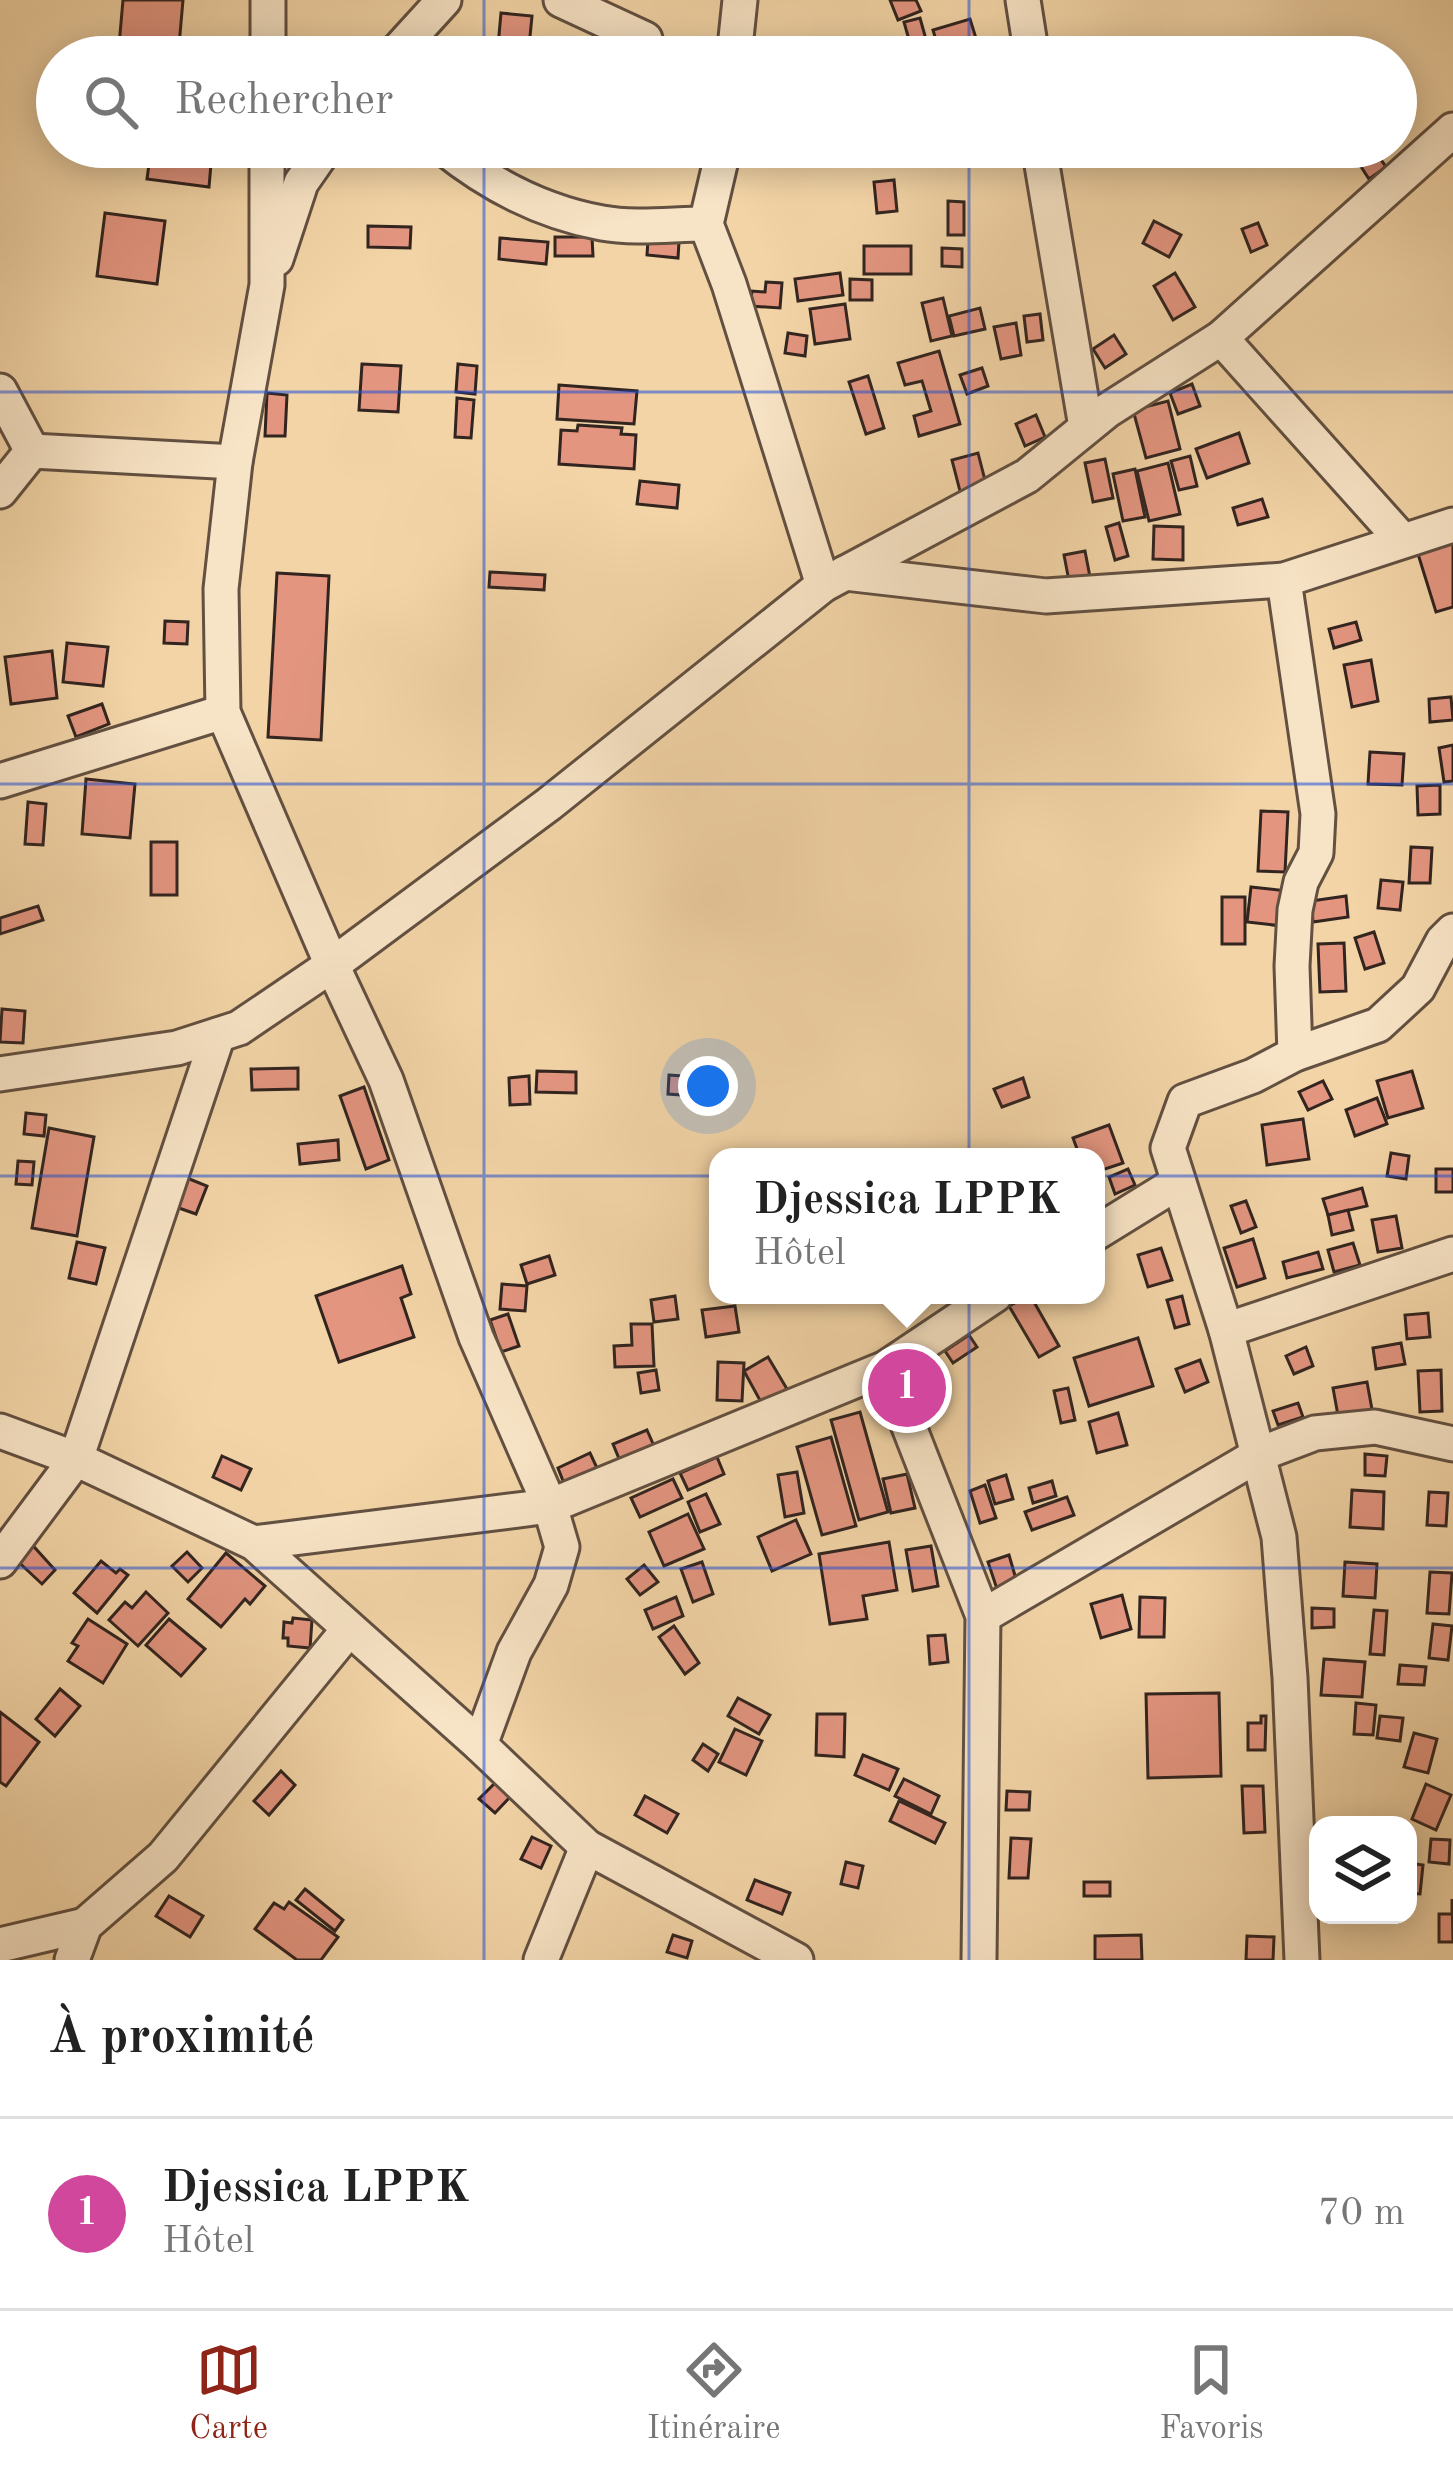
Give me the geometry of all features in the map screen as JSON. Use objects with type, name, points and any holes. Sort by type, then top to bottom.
[{"type":"street","points":[[268,0],[268,36]]},
{"type":"street","points":[[411,36],[444,0]]},
{"type":"street","points":[[561,0],[626,36]]},
{"type":"street","points":[[636,0],[645,36]]},
{"type":"street","points":[[736,36],[740,0]]},
{"type":"street","points":[[1023,0],[1029,36]]},
{"type":"street","points":[[1417,162],[1453,130]]},
{"type":"street","points":[[267,168],[267,286]]},
{"type":"street","points":[[311,168],[301,183],[267,286],[235,462],[221,589],[223,712],[386,1080],[476,1337],[550,1506],[562,1547],[551,1585],[514,1652],[480,1745]]},
{"type":"street","points":[[470,168],[523,200],[605,224],[706,224]]},
{"type":"street","points":[[718,168],[706,224],[834,579]]},
{"type":"street","points":[[1043,168],[1086,427]]},
{"type":"street","points":[[0,1074],[177,1048],[239,1028],[549,804],[834,579],[1028,476],[1086,427],[1221,338],[1411,168]]},
{"type":"street","points":[[1221,338],[1402,540]]},
{"type":"street","points":[[0,391],[32,451]]},
{"type":"street","points":[[32,451],[235,462]]},
{"type":"street","points":[[0,491],[32,451]]},
{"type":"street","points":[[834,579],[1046,596],[1284,580],[1453,525]]},
{"type":"street","points":[[1284,580],[1318,814],[1316,853],[1301,882],[1295,910],[1295,1054]]},
{"type":"street","points":[[0,781],[223,712]]},
{"type":"street","points":[[1302,1960],[1279,1537],[1226,1330],[1168,1148],[1186,1100],[1378,1025],[1418,988],[1453,931]]},
{"type":"street","points":[[0,1561],[76,1459],[218,1035]]},
{"type":"street","points":[[1105,1228],[1177,1184]]},
{"type":"street","points":[[1226,1330],[1453,1254]]},
{"type":"street","points":[[254,1543],[550,1506],[886,1368],[982,1304]]},
{"type":"street","points":[[886,1368],[983,1616],[979,1960]]},
{"type":"street","points":[[983,1616],[1260,1454],[1315,1433],[1375,1427],[1453,1444]]},
{"type":"street","points":[[0,1431],[76,1459],[254,1543],[587,1847],[796,1960]]},
{"type":"street","points":[[0,1945],[85,1925],[164,1857],[350,1629]]},
{"type":"street","points":[[541,1960],[587,1847]]},
{"type":"street","points":[[72,1960],[85,1925]]},
{"type":"building","points":[[123,0],[183,0],[180,36],[120,36]]},
{"type":"building","points":[[890,0],[916,0],[921,11],[898,20]]},
{"type":"building","points":[[501,13],[532,16],[530,36],[499,36]]},
{"type":"building","points":[[920,18],[925,36],[908,36],[904,22]]},
{"type":"building","points":[[970,19],[975,36],[935,36],[933,30]]},
{"type":"building","points":[[148,168],[211,168],[209,187],[147,179]]},
{"type":"building","points":[[1362,168],[1385,168],[1369,179]]},
{"type":"building","points":[[894,180],[897,211],[877,213],[874,182]]},
{"type":"building","points":[[948,201],[964,202],[964,235],[948,235]]},
{"type":"building","points":[[105,213],[165,221],[157,284],[97,276]]},
{"type":"building","points":[[1154,221],[1181,235],[1169,257],[1143,243]]},
{"type":"building","points":[[1258,223],[1267,245],[1251,252],[1242,229]]},
{"type":"building","points":[[368,226],[411,227],[410,248],[368,247]]},
{"type":"building","points":[[555,237],[592,237],[593,256],[555,256]]},
{"type":"building","points":[[500,238],[548,242],[546,264],[499,259]]},
{"type":"building","points":[[648,240],[679,242],[678,258],[647,255]]},
{"type":"building","points":[[864,246],[911,246],[911,274],[864,274]]},
{"type":"building","points":[[942,248],[962,249],[962,267],[942,266]]},
{"type":"building","points":[[840,273],[843,295],[798,301],[795,279]]},
{"type":"building","points":[[1175,273],[1195,307],[1173,320],[1154,286]]},
{"type":"building","points":[[850,279],[872,280],[872,300],[850,300]]},
{"type":"building","points":[[766,282],[782,283],[780,308],[750,306],[752,291],[765,292]]},
{"type":"building","points":[[943,298],[952,336],[931,341],[922,303]]},
{"type":"building","points":[[845,304],[850,339],[815,344],[810,309]]},
{"type":"building","points":[[980,308],[985,329],[954,336],[949,316]]},
{"type":"building","points":[[1040,314],[1043,340],[1027,342],[1024,316]]},
{"type":"building","points":[[1016,323],[1021,355],[1001,359],[994,327]]},
{"type":"building","points":[[788,333],[807,336],[805,356],[785,353]]},
{"type":"building","points":[[1114,335],[1126,354],[1105,368],[1093,349]]},
{"type":"building","points":[[939,351],[960,424],[919,436],[914,416],[931,411],[922,381],[905,385],[898,363]]},
{"type":"building","points":[[362,364],[401,366],[398,412],[359,410]]},
{"type":"building","points":[[458,364],[477,366],[475,394],[456,392]]},
{"type":"building","points":[[982,368],[988,386],[967,394],[960,375]]},
{"type":"building","points":[[868,376],[884,428],[866,434],[849,382]]},
{"type":"building","points":[[1192,384],[1200,406],[1178,414],[1170,393]]},
{"type":"building","points":[[559,385],[637,391],[634,424],[557,419]]},
{"type":"building","points":[[267,393],[287,395],[285,436],[265,436]]},
{"type":"building","points":[[457,398],[474,400],[471,438],[455,437]]},
{"type":"building","points":[[1168,401],[1180,449],[1146,458],[1133,410]]},
{"type":"building","points":[[1036,415],[1045,437],[1025,446],[1016,424]]},
{"type":"building","points":[[578,425],[622,428],[621,434],[636,435],[634,469],[559,464],[561,430],[577,431]]},
{"type":"building","points":[[1239,433],[1249,463],[1207,478],[1196,449]]},
{"type":"building","points":[[978,453],[987,488],[961,495],[952,460]]},
{"type":"building","points":[[1190,456],[1197,486],[1179,490],[1171,461]]},
{"type":"building","points":[[1105,459],[1113,498],[1093,502],[1085,463]]},
{"type":"building","points":[[1168,463],[1180,514],[1149,521],[1137,471]]},
{"type":"building","points":[[1135,469],[1145,517],[1123,521],[1113,474]]},
{"type":"building","points":[[640,481],[679,485],[677,508],[637,504]]},
{"type":"building","points":[[1262,499],[1268,517],[1238,525],[1233,508]]},
{"type":"building","points":[[1119,523],[1128,556],[1115,560],[1106,527]]},
{"type":"building","points":[[1154,526],[1183,527],[1183,560],[1153,559]]},
{"type":"building","points":[[1453,543],[1453,607],[1436,612],[1418,554]]},
{"type":"building","points":[[1085,551],[1090,577],[1069,581],[1064,555]]},
{"type":"building","points":[[490,572],[545,575],[544,590],[489,587]]},
{"type":"building","points":[[277,573],[329,576],[321,740],[268,737]]},
{"type":"building","points":[[165,621],[188,622],[187,644],[164,643]]},
{"type":"building","points":[[1356,622],[1361,640],[1334,648],[1329,629]]},
{"type":"building","points":[[67,643],[108,647],[103,686],[63,682]]},
{"type":"building","points":[[52,651],[57,698],[11,704],[5,657]]},
{"type":"building","points":[[1371,660],[1378,701],[1352,707],[1344,665]]},
{"type":"building","points":[[1451,697],[1453,720],[1430,722],[1429,699]]},
{"type":"building","points":[[102,704],[109,724],[76,737],[68,716]]},
{"type":"building","points":[[1453,745],[1453,781],[1444,782],[1439,748]]},
{"type":"building","points":[[1370,752],[1404,754],[1402,785],[1368,784]]},
{"type":"building","points":[[86,779],[135,784],[130,838],[82,834]]},
{"type":"building","points":[[1440,785],[1440,814],[1418,815],[1417,786]]},
{"type":"building","points":[[28,802],[46,804],[43,845],[25,844]]},
{"type":"building","points":[[1261,811],[1288,812],[1285,872],[1258,871]]},
{"type":"building","points":[[151,842],[177,842],[177,895],[151,895]]},
{"type":"building","points":[[1411,847],[1432,848],[1430,883],[1409,883]]},
{"type":"building","points":[[1381,880],[1403,882],[1400,910],[1378,908]]},
{"type":"building","points":[[1251,887],[1287,891],[1282,926],[1247,922]]},
{"type":"building","points":[[1346,896],[1348,917],[1313,922],[1311,901]]},
{"type":"building","points":[[1222,897],[1245,897],[1245,944],[1222,944]]},
{"type":"building","points":[[38,906],[43,920],[0,934],[0,918]]},
{"type":"building","points":[[1374,932],[1384,963],[1365,969],[1355,938]]},
{"type":"building","points":[[1344,943],[1346,991],[1320,992],[1318,944]]},
{"type":"building","points":[[2,1009],[25,1011],[23,1043],[0,1042]]},
{"type":"building","points":[[298,1068],[298,1089],[252,1090],[251,1069]]},
{"type":"building","points":[[537,1071],[576,1072],[576,1093],[536,1092]]},
{"type":"building","points":[[1412,1071],[1423,1108],[1388,1118],[1377,1081]]},
{"type":"building","points":[[669,1075],[710,1078],[709,1097],[668,1094]]},
{"type":"building","points":[[529,1076],[530,1104],[510,1105],[509,1078]]},
{"type":"building","points":[[1023,1078],[1029,1097],[1002,1107],[994,1089]]},
{"type":"building","points":[[1323,1081],[1332,1099],[1308,1110],[1299,1092]]},
{"type":"building","points":[[364,1087],[389,1160],[366,1169],[340,1096]]},
{"type":"building","points":[[1377,1098],[1387,1124],[1355,1136],[1346,1110]]},
{"type":"building","points":[[26,1113],[46,1115],[44,1136],[24,1134]]},
{"type":"building","points":[[1303,1119],[1309,1159],[1267,1165],[1262,1125]]},
{"type":"building","points":[[1109,1125],[1123,1163],[1105,1169],[1105,1148],[1077,1148],[1073,1138]]},
{"type":"building","points":[[49,1128],[94,1137],[77,1236],[32,1228]]},
{"type":"building","points":[[338,1140],[339,1160],[300,1164],[298,1144]]},
{"type":"building","points":[[1391,1153],[1409,1156],[1406,1179],[1387,1176]]},
{"type":"building","points":[[18,1161],[34,1162],[32,1185],[16,1184]]},
{"type":"building","points":[[1128,1169],[1135,1185],[1115,1194],[1109,1177]]},
{"type":"building","points":[[1436,1169],[1453,1169],[1453,1192],[1436,1192]]},
{"type":"building","points":[[187,1178],[207,1186],[196,1214],[176,1207]]},
{"type":"building","points":[[1362,1188],[1367,1206],[1328,1215],[1323,1199]]},
{"type":"building","points":[[1246,1201],[1256,1227],[1241,1233],[1231,1206]]},
{"type":"building","points":[[1348,1210],[1353,1230],[1332,1235],[1328,1215]]},
{"type":"building","points":[[1396,1216],[1402,1248],[1378,1252],[1372,1220]]},
{"type":"building","points":[[1253,1239],[1265,1278],[1237,1287],[1224,1248]]},
{"type":"building","points":[[77,1242],[105,1248],[96,1284],[69,1278]]},
{"type":"building","points":[[1353,1243],[1360,1265],[1334,1272],[1328,1250]]},
{"type":"building","points":[[1161,1248],[1172,1280],[1148,1287],[1138,1255]]},
{"type":"building","points":[[1318,1252],[1323,1269],[1287,1278],[1283,1262]]},
{"type":"building","points":[[549,1256],[555,1275],[527,1284],[521,1265]]},
{"type":"building","points":[[402,1266],[411,1294],[401,1298],[414,1337],[339,1362],[316,1296]]},
{"type":"building","points":[[502,1284],[527,1286],[525,1311],[500,1309]]},
{"type":"building","points":[[675,1296],[678,1319],[654,1322],[651,1300]]},
{"type":"building","points":[[1182,1296],[1189,1324],[1175,1328],[1167,1300]]},
{"type":"building","points":[[1035,1304],[1059,1346],[1039,1357],[1009,1306]]},
{"type":"building","points":[[735,1306],[739,1332],[706,1337],[702,1310]]},
{"type":"building","points":[[1428,1313],[1430,1337],[1407,1339],[1405,1315]]},
{"type":"building","points":[[508,1314],[519,1346],[501,1352],[490,1320]]},
{"type":"building","points":[[631,1324],[652,1324],[654,1366],[615,1367],[614,1346],[632,1345]]},
{"type":"building","points":[[969,1335],[977,1347],[953,1363],[945,1351]]},
{"type":"building","points":[[1138,1338],[1153,1386],[1089,1406],[1074,1358]]},
{"type":"building","points":[[1401,1343],[1405,1364],[1376,1369],[1373,1348]]},
{"type":"building","points":[[1306,1347],[1313,1366],[1294,1374],[1286,1356]]},
{"type":"building","points":[[768,1357],[787,1389],[762,1404],[744,1371]]},
{"type":"building","points":[[1200,1360],[1208,1382],[1185,1392],[1176,1369]]},
{"type":"building","points":[[718,1362],[744,1363],[742,1401],[717,1400]]},
{"type":"building","points":[[656,1370],[659,1390],[641,1393],[638,1373]]},
{"type":"building","points":[[1441,1370],[1442,1411],[1420,1412],[1418,1371]]},
{"type":"building","points":[[1367,1382],[1373,1415],[1339,1421],[1333,1388]]},
{"type":"building","points":[[1068,1388],[1075,1420],[1061,1423],[1054,1391]]},
{"type":"building","points":[[1298,1403],[1303,1417],[1278,1425],[1273,1411]]},
{"type":"building","points":[[860,1412],[888,1512],[859,1520],[831,1420]]},
{"type":"building","points":[[1118,1413],[1127,1445],[1097,1453],[1089,1422]]},
{"type":"building","points":[[647,1430],[654,1446],[620,1461],[613,1444]]},
{"type":"building","points":[[831,1437],[856,1526],[822,1535],[797,1447]]},
{"type":"building","points":[[590,1453],[598,1470],[565,1486],[558,1468]]},
{"type":"building","points":[[1365,1454],[1387,1456],[1385,1476],[1365,1475]]},
{"type":"building","points":[[222,1456],[251,1469],[241,1490],[213,1477]]},
{"type":"building","points":[[717,1457],[724,1474],[688,1490],[680,1473]]},
{"type":"building","points":[[797,1472],[804,1513],[785,1517],[778,1475]]},
{"type":"building","points":[[907,1474],[915,1508],[891,1513],[883,1479]]},
{"type":"building","points":[[1006,1475],[1013,1499],[995,1504],[988,1481]]},
{"type":"building","points":[[673,1479],[682,1498],[640,1517],[631,1498]]},
{"type":"building","points":[[1052,1481],[1056,1496],[1033,1503],[1029,1488]]},
{"type":"building","points":[[985,1485],[996,1518],[980,1523],[970,1491]]},
{"type":"building","points":[[1352,1490],[1384,1492],[1383,1529],[1350,1527]]},
{"type":"building","points":[[1429,1492],[1448,1493],[1446,1526],[1427,1525]]},
{"type":"building","points":[[706,1494],[720,1524],[700,1532],[688,1502]]},
{"type":"building","points":[[1067,1497],[1074,1515],[1032,1530],[1025,1512]]},
{"type":"building","points":[[688,1514],[704,1549],[664,1566],[649,1532]]},
{"type":"building","points":[[796,1520],[811,1554],[772,1571],[758,1537]]},
{"type":"building","points":[[27,1539],[55,1570],[42,1584],[12,1556]]},
{"type":"building","points":[[889,1542],[897,1590],[863,1596],[867,1619],[830,1624],[819,1554]]},
{"type":"building","points":[[931,1546],[938,1586],[913,1591],[906,1550]]},
{"type":"building","points":[[187,1552],[202,1568],[188,1582],[172,1566]]},
{"type":"building","points":[[226,1553],[265,1586],[250,1604],[245,1599],[221,1627],[188,1599]]},
{"type":"building","points":[[1009,1555],[1018,1586],[998,1592],[988,1562]]},
{"type":"building","points":[[101,1561],[116,1573],[120,1569],[128,1575],[97,1613],[74,1593]]},
{"type":"building","points":[[702,1562],[713,1594],[693,1602],[681,1569]]},
{"type":"building","points":[[1345,1562],[1377,1564],[1375,1598],[1343,1596]]},
{"type":"building","points":[[644,1565],[658,1582],[640,1595],[627,1579]]},
{"type":"building","points":[[1430,1572],[1452,1573],[1449,1614],[1427,1613]]},
{"type":"building","points":[[146,1592],[168,1613],[138,1646],[109,1620],[125,1602],[132,1608]]},
{"type":"building","points":[[1122,1595],[1131,1629],[1101,1638],[1091,1604]]},
{"type":"building","points":[[676,1597],[683,1616],[653,1629],[645,1610]]},
{"type":"building","points":[[1140,1597],[1165,1598],[1164,1637],[1139,1637]]},
{"type":"building","points":[[1312,1608],[1334,1609],[1334,1627],[1312,1628]]},
{"type":"building","points":[[1374,1610],[1387,1611],[1384,1655],[1370,1654]]},
{"type":"building","points":[[293,1618],[312,1620],[310,1648],[288,1646],[288,1638],[283,1638],[284,1622],[292,1623]]},
{"type":"building","points":[[88,1619],[127,1644],[103,1683],[68,1661],[78,1646],[72,1643]]},
{"type":"building","points":[[169,1619],[205,1649],[181,1676],[146,1645]]},
{"type":"building","points":[[1433,1624],[1452,1626],[1448,1660],[1429,1658]]},
{"type":"building","points":[[674,1626],[699,1663],[685,1674],[659,1637]]},
{"type":"building","points":[[945,1635],[948,1662],[930,1664],[928,1636]]},
{"type":"building","points":[[1324,1659],[1365,1662],[1362,1697],[1321,1695]]},
{"type":"building","points":[[1400,1665],[1426,1667],[1424,1685],[1398,1684]]},
{"type":"building","points":[[60,1689],[80,1706],[55,1736],[36,1719]]},
{"type":"building","points":[[1219,1693],[1221,1776],[1148,1778],[1146,1694]]},
{"type":"building","points":[[738,1698],[770,1715],[759,1734],[728,1716]]},
{"type":"building","points":[[1356,1703],[1376,1705],[1373,1735],[1354,1734]]},
{"type":"building","points":[[0,1712],[39,1742],[6,1786],[0,1782]]},
{"type":"building","points":[[817,1714],[845,1714],[844,1757],[816,1755]]},
{"type":"building","points":[[1261,1716],[1266,1716],[1265,1750],[1248,1750],[1248,1723],[1261,1723]]},
{"type":"building","points":[[1380,1716],[1403,1718],[1400,1741],[1377,1738]]},
{"type":"building","points":[[735,1729],[762,1741],[746,1775],[719,1762]]},
{"type":"building","points":[[1414,1733],[1437,1739],[1428,1773],[1404,1767]]},
{"type":"building","points":[[703,1744],[718,1754],[708,1771],[693,1760]]},
{"type":"building","points":[[863,1755],[898,1769],[889,1790],[855,1775]]},
{"type":"building","points":[[281,1771],[295,1785],[269,1815],[254,1801]]},
{"type":"building","points":[[904,1779],[939,1796],[931,1814],[895,1796]]},
{"type":"building","points":[[495,1783],[510,1797],[495,1813],[479,1799]]},
{"type":"building","points":[[1426,1784],[1451,1795],[1436,1830],[1413,1816]]},
{"type":"building","points":[[1242,1786],[1263,1786],[1265,1832],[1244,1833]]},
{"type":"building","points":[[1007,1791],[1030,1792],[1029,1810],[1006,1810]]},
{"type":"building","points":[[645,1796],[678,1814],[667,1833],[635,1815]]},
{"type":"building","points":[[899,1801],[945,1823],[935,1843],[890,1821]]},
{"type":"building","points":[[532,1837],[551,1846],[541,1868],[521,1859]]},
{"type":"building","points":[[1011,1838],[1031,1839],[1028,1878],[1009,1878]]},
{"type":"building","points":[[1431,1839],[1450,1840],[1449,1864],[1429,1862]]},
{"type":"building","points":[[846,1862],[863,1866],[858,1888],[841,1884]]},
{"type":"building","points":[[1417,1864],[1423,1865],[1417,1894]]},
{"type":"building","points":[[755,1880],[790,1893],[782,1914],[747,1900]]},
{"type":"building","points":[[1084,1882],[1110,1882],[1110,1896],[1084,1896]]},
{"type":"building","points":[[305,1889],[343,1920],[335,1931],[296,1900]]},
{"type":"building","points":[[169,1896],[203,1916],[190,1937],[156,1916]]},
{"type":"building","points":[[1452,1899],[1453,1942],[1439,1942],[1439,1914],[1452,1914]]},
{"type":"building","points":[[289,1902],[338,1937],[321,1960],[297,1960],[255,1929],[274,1903],[284,1909]]},
{"type":"building","points":[[673,1935],[692,1941],[687,1958],[667,1952]]},
{"type":"building","points":[[1141,1935],[1142,1960],[1095,1960],[1095,1936]]},
{"type":"building","points":[[1247,1936],[1274,1937],[1273,1960],[1246,1960]]},
{"type":"place","name":"Djessica LPPK","points":[[907,1388]]}]
